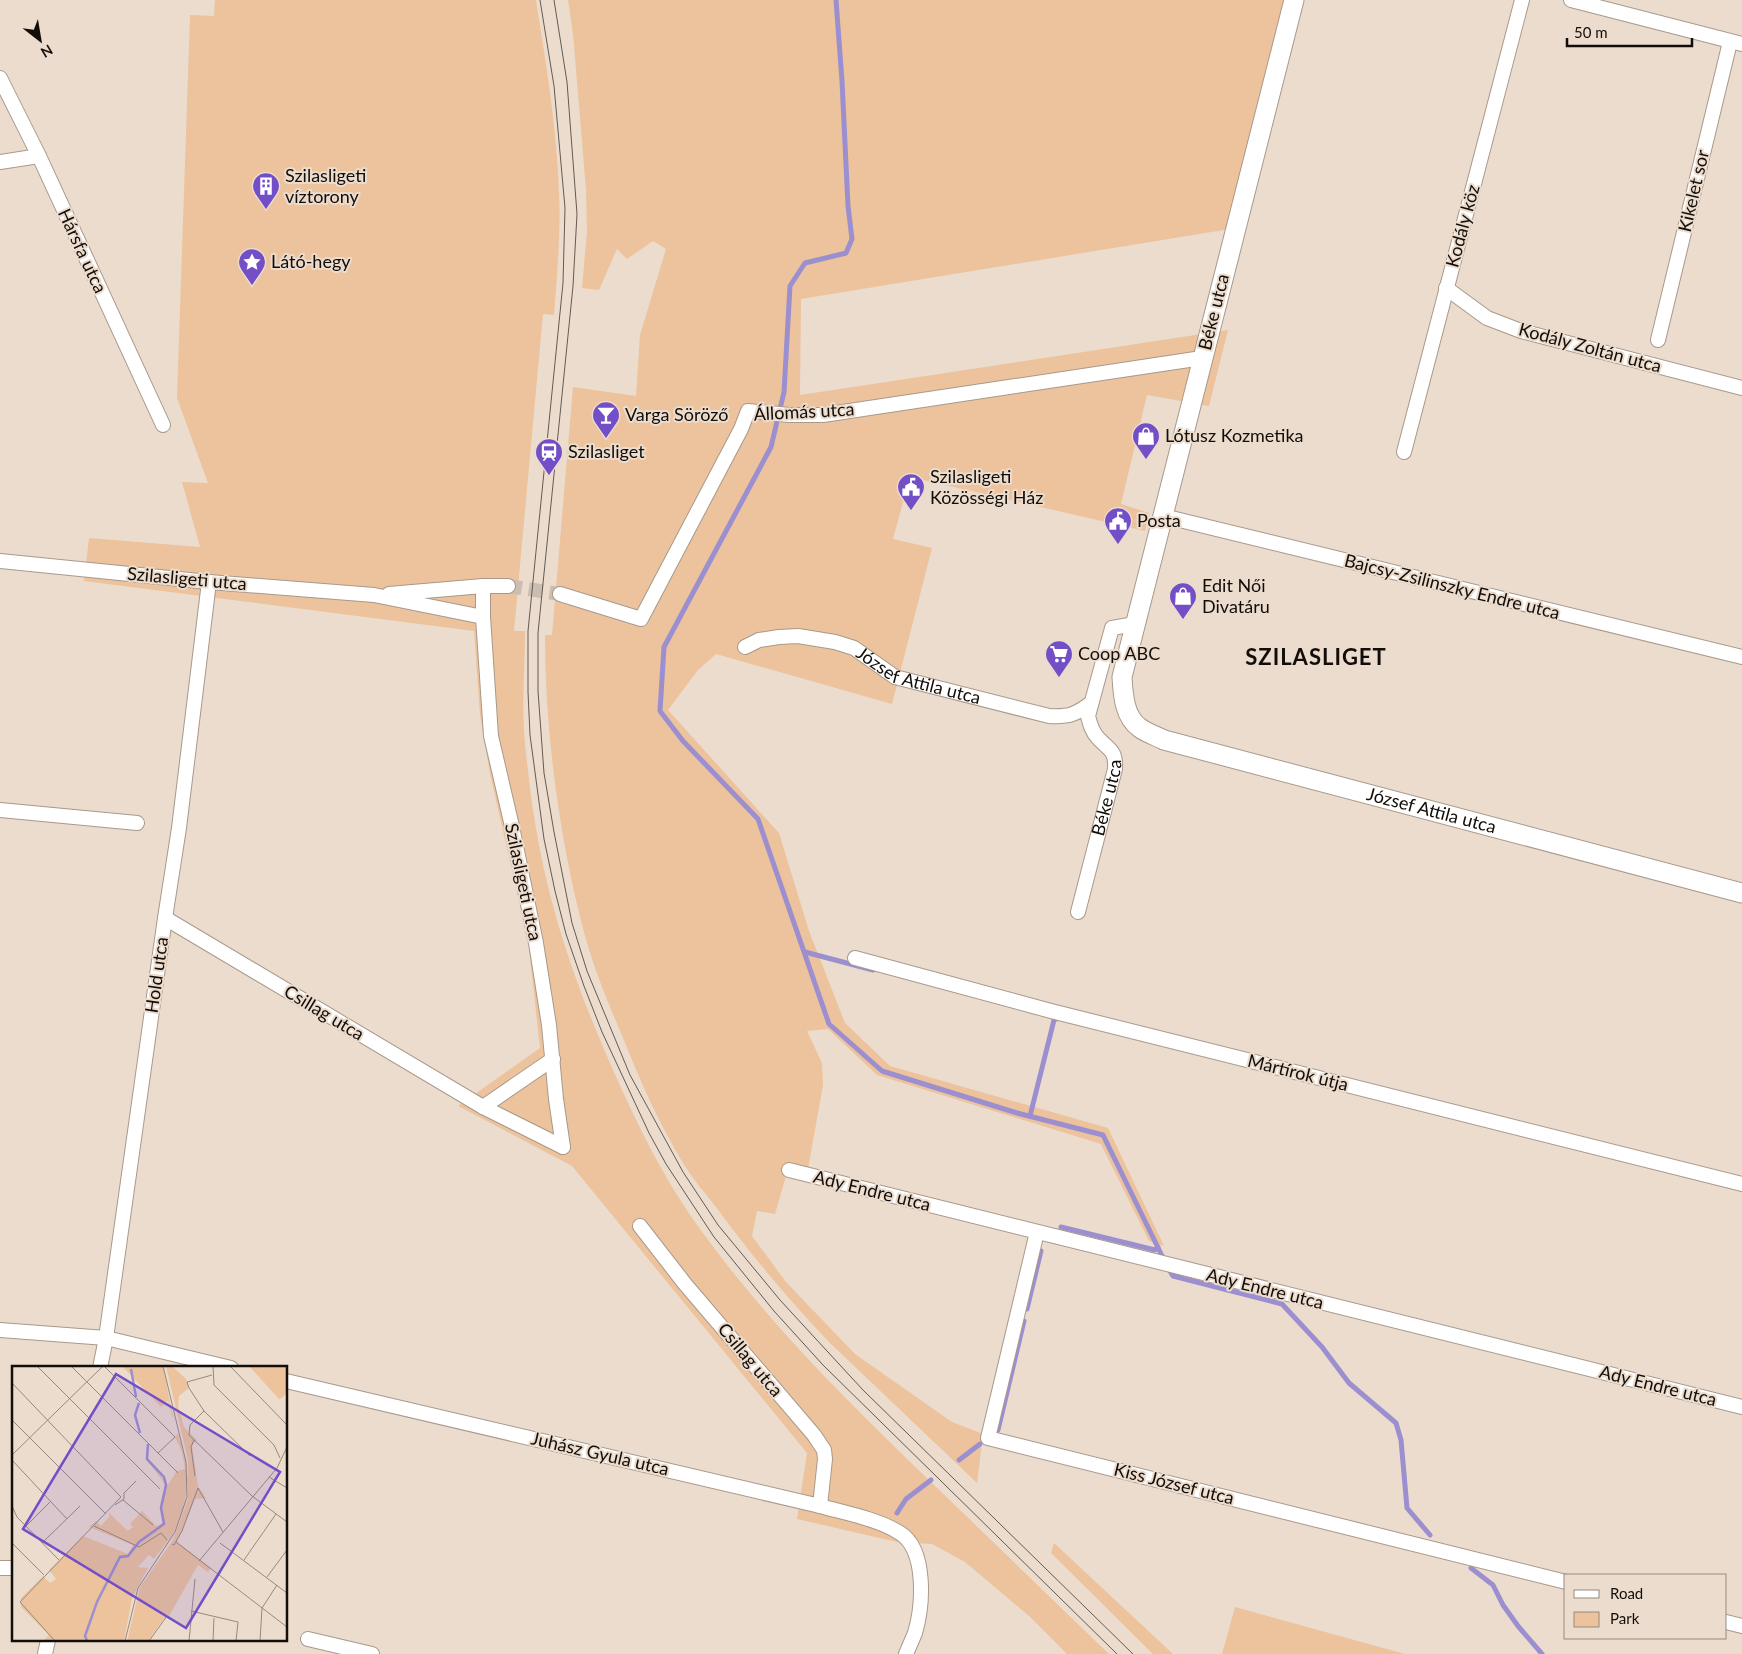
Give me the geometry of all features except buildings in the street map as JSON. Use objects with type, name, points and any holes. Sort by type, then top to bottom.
[{"type":"street","name":"Béke utca","points":[[1128,713],[1123,695],[1122,677],[1294,0]]},
{"type":"street","name":"Kodály köz","points":[[1404,452],[1522,0]]},
{"type":"street","points":[[1571,0],[1736,43]]},
{"type":"street","name":"Kikelet sor","points":[[1658,340],[1736,43]]},
{"type":"street","name":"Hársfa utca","points":[[0,78],[39,156],[163,425]]},
{"type":"street","points":[[0,162],[39,156]]},
{"type":"street","name":"Kodály Zoltán utca","points":[[1446,288],[1487,318],[1521,331],[1742,388]]},
{"type":"street","name":"Állomás utca","points":[[560,594],[640,620],[741,429],[748,411],[769,414],[823,416],[1202,358]]},
{"type":"street","name":"Bajcsy-Zsilinszky Endre utca","points":[[1163,516],[1742,658]]},
{"type":"street","name":"Szilasligeti utca","points":[[0,561],[209,582],[374,595],[484,617]]},
{"type":"street","name":"Hold utca","points":[[100,1366],[179,828],[209,582]]},
{"type":"street","name":"Szilasligeti utca","points":[[374,595],[483,586],[508,586]]},
{"type":"street","name":"Szilasligeti utca","points":[[483,586],[491,736],[536,943],[553,1059],[556,1099],[563,1147]]},
{"type":"street","name":"Béke utca","points":[[1078,912],[1116,760],[1112,750],[1098,738],[1090,727],[1088,716],[1112,628],[1135,624]]},
{"type":"street","name":"József Attila utca","points":[[745,647],[767,638],[815,637],[854,648],[895,677],[1049,716],[1068,717],[1079,713],[1091,703]]},
{"type":"street","name":"József Attila utca","points":[[1128,713],[1139,727],[1164,740],[1742,893]]},
{"type":"street","points":[[0,810],[137,823]]},
{"type":"street","name":"Csillag utca","points":[[165,918],[483,1107],[563,1147]]},
{"type":"street","name":"Mártírok útja","points":[[855,958],[1070,1016],[1742,1184]]},
{"type":"street","points":[[483,1107],[553,1059]]},
{"type":"street","name":"Ady Endre utca","points":[[789,1170],[1742,1407]]},
{"type":"street","name":"Csillag utca","points":[[640,1226],[685,1284],[814,1435],[824,1450],[825,1459],[820,1506]]},
{"type":"street","name":"Kiss József utca","points":[[1037,1232],[988,1438],[1564,1582]]},
{"type":"street","points":[[0,1330],[106,1338],[223,1366]]},
{"type":"street","name":"Juhász Gyula utca","points":[[288,1381],[820,1506],[883,1524],[910,1541],[917,1557],[921,1603],[915,1632],[906,1654]]},
{"type":"street","points":[[1727,1622],[1742,1626]]},
{"type":"street","points":[[308,1638],[372,1654]]},
{"type":"green space","points":[[215,0],[536,0],[556,144],[559,238],[554,315],[543,314],[514,631],[525,631],[523,718],[529,779],[540,851],[557,920],[579,988],[627,1101],[660,1166],[700,1229],[753,1297],[840,1392],[1109,1654],[1067,1654],[1029,1616],[965,1562],[932,1544],[897,1542],[797,1519],[807,1453],[572,1166],[458,1106],[540,1048],[528,940],[490,774],[480,715],[474,631],[84,581],[89,538],[200,547],[182,482],[208,483],[177,398],[190,15],[214,16]]},
{"type":"green space","points":[[568,0],[1294,0],[1236,228],[801,299],[800,395],[1228,330],[1209,406],[1147,395],[1121,504],[1149,513],[1145,531],[910,477],[893,539],[932,548],[892,704],[716,654],[698,670],[668,710],[779,833],[809,931],[845,1023],[890,1066],[1108,1128],[1164,1246],[1149,1241],[1101,1144],[877,1075],[828,1029],[807,1031],[822,1063],[823,1085],[806,1180],[786,1176],[775,1214],[757,1211],[752,1236],[786,1282],[855,1354],[952,1422],[983,1434],[977,1483],[815,1327],[757,1260],[690,1174],[666,1133],[643,1086],[604,992],[584,933],[562,830],[548,719],[545,663],[545,635],[552,635],[573,387],[636,396],[640,335],[666,249],[653,241],[627,259],[617,249],[599,290],[582,288],[587,231],[586,190],[573,34]]},
{"type":"green space","points":[[1054,1543],[1173,1654],[1153,1654],[1051,1553]]},
{"type":"green space","points":[[1235,1607],[1405,1654],[1222,1654]]},
{"type":"waterway","points":[[836,0],[848,206],[852,239],[846,253],[805,263],[790,286],[784,392],[771,447],[664,647],[660,711],[683,741],[758,819],[829,1024],[882,1071],[1017,1113],[1103,1135],[1164,1260]]},
{"type":"waterway","points":[[805,952],[873,970]]},
{"type":"waterway","points":[[1030,1116],[1054,1020],[1061,1017]]},
{"type":"waterway","points":[[1061,1227],[1155,1250],[1158,1247]]},
{"type":"waterway","points":[[1027,1309],[1041,1251]]},
{"type":"waterway","points":[[1168,1268],[1173,1276],[1282,1304],[1322,1347],[1349,1383],[1396,1423],[1401,1440],[1407,1508],[1430,1535]]},
{"type":"waterway","points":[[998,1430],[1024,1321]]},
{"type":"waterway","points":[[959,1460],[980,1444]]},
{"type":"waterway","points":[[897,1513],[906,1499],[931,1480]]},
{"type":"waterway","points":[[1471,1568],[1493,1585],[1503,1605],[1542,1654]]},
{"type":"tunnel","points":[[508,586],[560,594]]},
{"type":"tram line","points":[[540,0],[554,86],[565,208],[563,283],[528,631],[528,692],[530,735],[544,839],[566,934],[584,986],[602,1032],[649,1133],[666,1164],[714,1237],[774,1311],[823,1365],[1117,1654]]},
{"type":"tram line","points":[[554,0],[567,82],[577,214],[573,286],[538,633],[538,691],[544,773],[554,832],[572,923],[587,971],[630,1075],[683,1172],[718,1225],[780,1300],[863,1390],[1133,1654]]},
{"type":"place","name":"Szilasligeti víztorony","points":[[266,210]]},
{"type":"place","name":"Látó-hegy","points":[[252,286]]},
{"type":"place","name":"Varga Söröző","points":[[606,439]]},
{"type":"place","name":"Lótusz Kozmetika","points":[[1146,460]]},
{"type":"place","name":"Szilasliget","points":[[549,476]]},
{"type":"place","name":"Szilasligeti Közösségi Ház","points":[[911,511]]},
{"type":"place","name":"Posta","points":[[1118,545]]},
{"type":"place","name":"Edit Női Divatáru","points":[[1183,620]]},
{"type":"place","name":"Coop ABC","points":[[1059,678]]},
{"type":"district","name":"SZILASLIGET","points":[[1316,657]]}]
